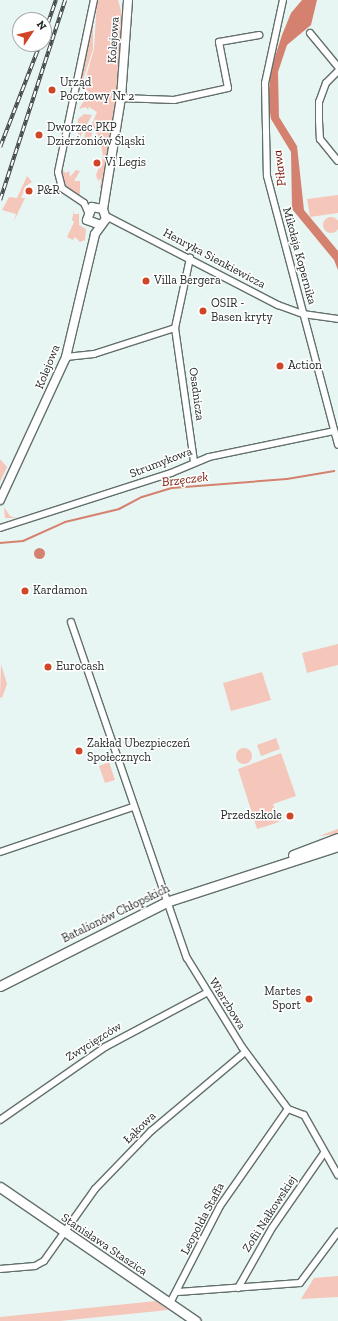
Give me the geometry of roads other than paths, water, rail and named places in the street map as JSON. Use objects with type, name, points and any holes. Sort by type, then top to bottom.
[{"type":"main road","name":"Batalionów Chłopskich","points":[[270,866],[312,846],[338,838]]},
{"type":"main road","name":"Batalionów Chłopskich","points":[[0,986],[166,902],[270,866],[338,846]]},
{"type":"main road","name":"Stanisława Staszica","points":[[0,1187],[63,1233],[170,1303],[190,1320]]},
{"type":"street","points":[[94,0],[58,172],[62,188],[84,203],[88,212],[88,220],[97,228]]},
{"type":"street","name":"Kolejowa","points":[[0,500],[66,357],[103,208],[121,98],[128,0]]},
{"type":"street","name":"Mikołaja Kopernika","points":[[283,0],[265,83],[266,161],[269,188],[338,445]]},
{"type":"street","points":[[310,33],[338,67]]},
{"type":"street","points":[[121,98],[174,100],[228,88],[220,42],[259,35]]},
{"type":"street","points":[[338,71],[326,83],[319,121],[320,138],[338,161]]},
{"type":"street","points":[[88,212],[103,208]]},
{"type":"street","name":"Henryka Sienkiewicza","points":[[103,208],[190,258],[278,305],[303,314],[338,319]]},
{"type":"street","name":"Osadnicza","points":[[190,258],[175,328],[194,462]]},
{"type":"street","points":[[66,357],[94,354],[175,328]]},
{"type":"street","name":"Strumykowa","points":[[0,528],[172,473],[194,462],[334,431]]},
{"type":"street","name":"Wierzbowa","points":[[71,622],[133,807],[187,958],[206,993],[245,1052],[288,1109]]},
{"type":"street","points":[[0,852],[133,807]]},
{"type":"street","name":"Zwycięzców","points":[[0,1120],[106,1047],[206,993]]},
{"type":"street","name":"Łąkowa","points":[[0,1269],[44,1261],[95,1189],[151,1131],[245,1052]]},
{"type":"street","points":[[288,1109],[304,1115],[324,1153],[338,1175]]},
{"type":"street","name":"Leopolda Staffa","points":[[170,1303],[178,1292],[220,1206],[288,1109]]},
{"type":"street","name":"Zofii Nałkowskiej","points":[[238,1288],[272,1228],[324,1153]]},
{"type":"street","points":[[178,1292],[300,1283],[338,1232]]},
{"type":"waterway","name":"Brzęczek","points":[[0,543],[23,541],[65,522],[119,509],[142,497],[172,488],[287,479],[334,471]]},
{"type":"railway","points":[[52,12],[56,0]]},
{"type":"railway","points":[[0,200],[65,0]]},
{"type":"railway","points":[[0,147],[37,52]]},
{"type":"place","name":"Urząd Pocztowy Nr 2","points":[[52,90]]},
{"type":"place","name":"Dworzec PKP Dzierżoniów Śląski","points":[[39,135]]},
{"type":"place","name":"Vi Legis","points":[[97,163]]},
{"type":"place","name":"P&R","points":[[29,191]]},
{"type":"place","name":"Villa Bergera","points":[[146,281]]},
{"type":"place","name":"OSIR - Basen kryty","points":[[203,311]]},
{"type":"place","name":"Action","points":[[280,366]]},
{"type":"place","name":"Kardamon","points":[[25,591]]},
{"type":"place","name":"Eurocash","points":[[48,667]]},
{"type":"place","name":"Zakład Ubezpieczeń Społecznych","points":[[79,751]]},
{"type":"place","name":"Przedszkole","points":[[290,816]]},
{"type":"place","name":"Martes Sport","points":[[309,999]]},
{"type":"water label","name":"Piława","points":[[280,168]]}]
